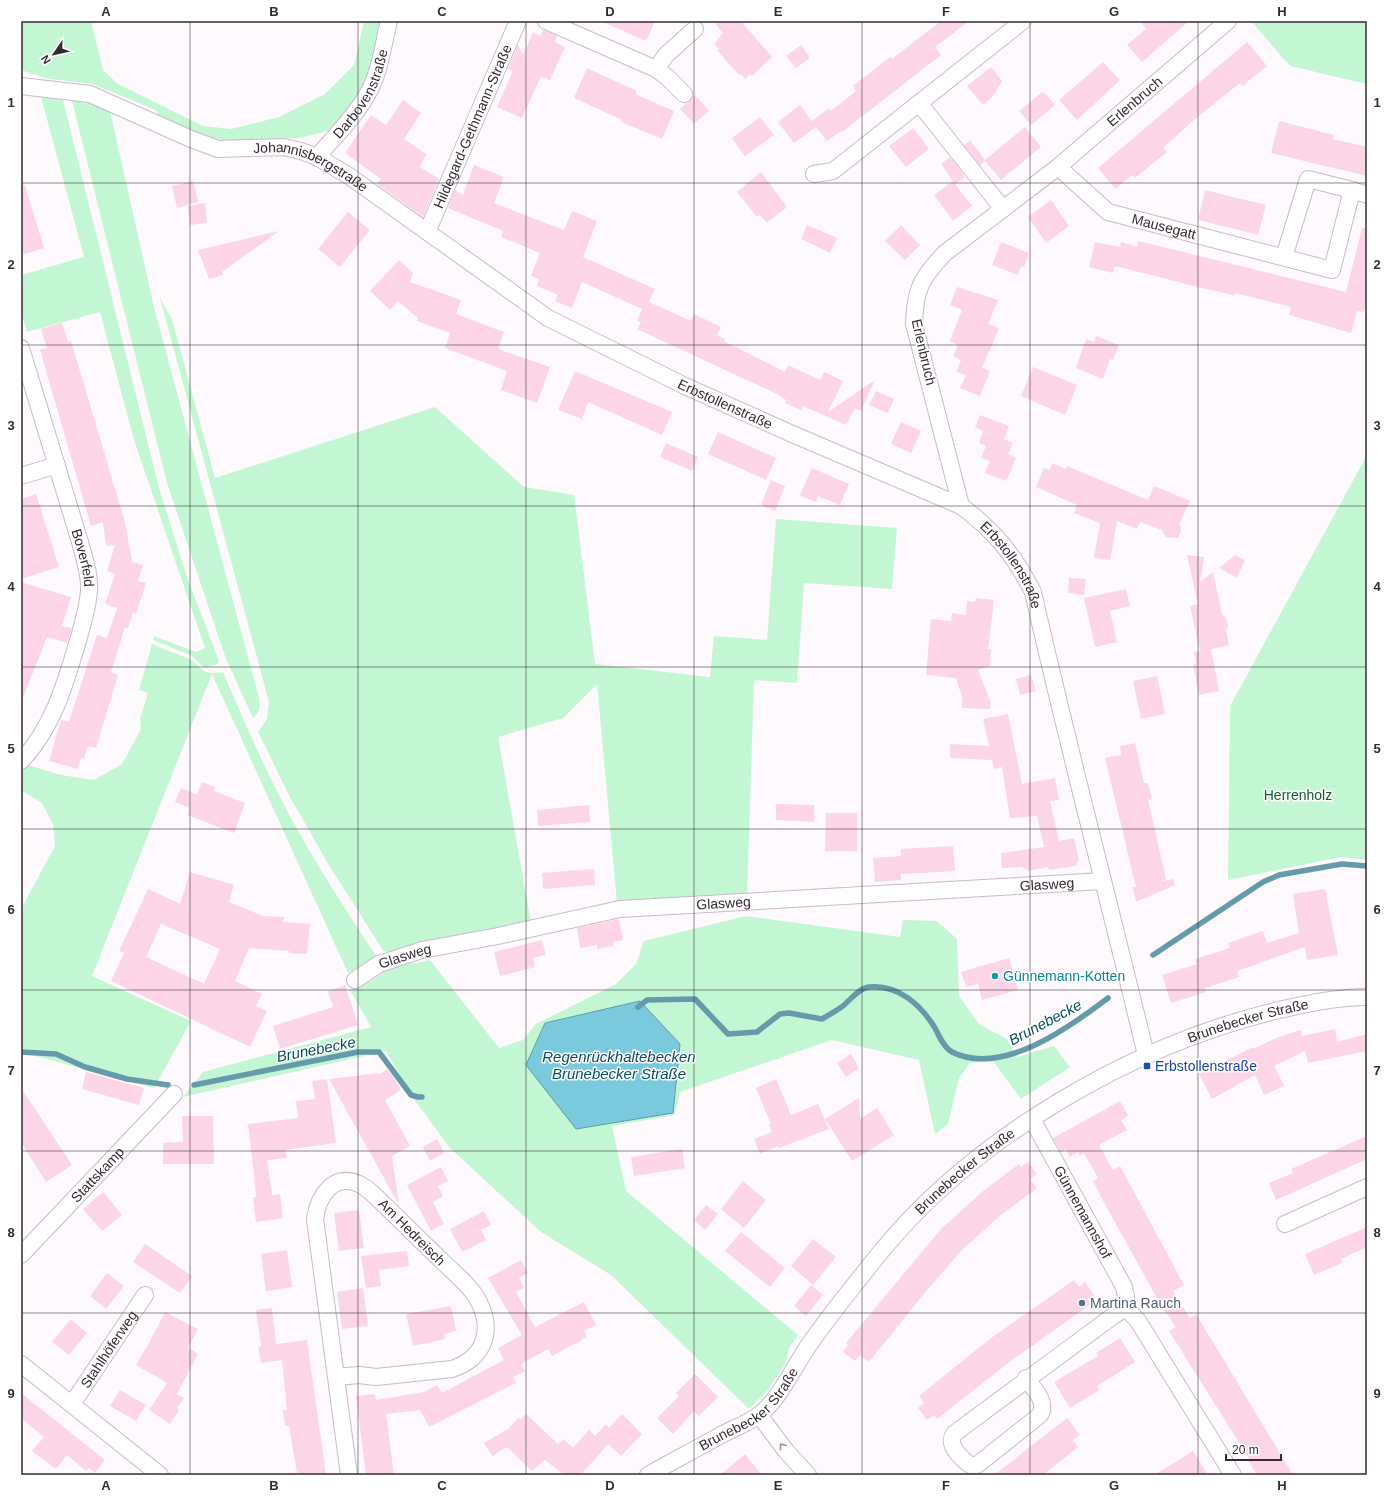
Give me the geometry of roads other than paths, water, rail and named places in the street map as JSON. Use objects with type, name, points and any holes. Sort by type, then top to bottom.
[{"type":"street","name":"Darbovenstraße","points":[[317,157],[346,124],[367,95],[376,75],[389,21]]},
{"type":"street","name":"Hildegard-Gethmann-Straße","points":[[427,232],[518,21]]},
{"type":"street","points":[[546,21],[656,69],[667,77],[684,94]]},
{"type":"street","points":[[814,174],[833,171],[1023,21]]},
{"type":"street","name":"Erlenbruch","points":[[961,506],[914,324],[915,300],[921,283],[945,253],[1058,167],[1228,21]]},
{"type":"street","points":[[656,69],[666,55],[695,29]]},
{"type":"street","name":"Johannisbergstraße","points":[[21,86],[90,94],[191,139],[218,149],[283,147],[317,157],[349,176],[548,318],[567,328]]},
{"type":"street","points":[[919,103],[1002,209]]},
{"type":"street","name":"Mausegatt","points":[[1058,167],[1108,212],[1332,270],[1360,192],[1308,179],[1284,257]]},
{"type":"street","name":"Erbstollenstraße","points":[[567,328],[790,434],[961,506],[982,521],[1002,541],[1019,566],[1033,592],[1146,1055]]},
{"type":"street","name":"Boverfeld","points":[[21,348],[86,566],[89,589],[84,619],[62,695],[39,737],[21,761]]},
{"type":"street","points":[[21,476],[56,465]]},
{"type":"street","name":"Glasweg","points":[[355,980],[379,964],[422,950],[498,936],[620,909],[1103,881]]},
{"type":"street","name":"Brunebecker Straße","points":[[648,1475],[759,1415],[777,1395],[810,1344],[875,1259],[914,1214],[966,1166],[1032,1119],[1097,1081],[1146,1055],[1212,1029],[1256,1016],[1321,1002],[1367,997]]},
{"type":"street","name":"Stattskamp","points":[[21,1255],[174,1094]]},
{"type":"street","name":"Günnemannshof","points":[[1032,1119],[1124,1287],[1126,1308]]},
{"type":"street","name":"Am Hedreisch","points":[[336,1377],[359,1375],[376,1377],[452,1369],[463,1365],[472,1359],[478,1351],[486,1334],[486,1323],[483,1311],[470,1289],[372,1193],[358,1184],[348,1181],[338,1182],[324,1193],[319,1200],[315,1219],[349,1475]]},
{"type":"street","points":[[1285,1224],[1367,1187]]},
{"type":"street","name":"Stahlhöferweg","points":[[72,1404],[145,1295]]},
{"type":"street","points":[[1026,1378],[1041,1400],[1043,1408],[1040,1415],[977,1465],[970,1465],[952,1445],[952,1436],[1026,1378],[1112,1316],[1126,1308],[1140,1326],[1233,1475]]},
{"type":"street","name":"Stahlhöferweg","points":[[21,1364],[160,1475]]},
{"type":"street","points":[[759,1415],[786,1452],[808,1475]]},
{"type":"water","name":"Regenrückhaltebecken Brunebecker Straße","points":[[640,1001],[680,1044],[673,1113],[576,1129],[526,1065],[545,1023]]},
{"type":"waterway","name":"Brunebecke","points":[[1153,955],[1263,882],[1279,875],[1342,864],[1367,866]]},
{"type":"waterway","name":"Brunebecke","points":[[638,1007],[647,1000],[695,999],[728,1034],[757,1032],[780,1014],[789,1013],[822,1019],[843,1006],[865,988],[880,987],[899,993],[916,1004],[935,1028],[944,1045],[952,1052],[972,1058],[992,1058],[1013,1054],[1034,1045],[1075,1022],[1108,998]]},
{"type":"waterway","name":"Brunebecke","points":[[21,1052],[56,1054],[85,1067],[127,1079],[168,1085]]},
{"type":"waterway","name":"Brunebecke","points":[[194,1085],[358,1052],[379,1052],[411,1095],[422,1097]]},
{"type":"place","name":"Günnemann-Kotten","points":[[995,976]]},
{"type":"place","name":"Erbstollenstraße","points":[[1147,1066]]},
{"type":"place","name":"Martina Rauch","points":[[1082,1303]]},
{"type":"park label","name":"Herrenholz","points":[[1298,795]]}]
